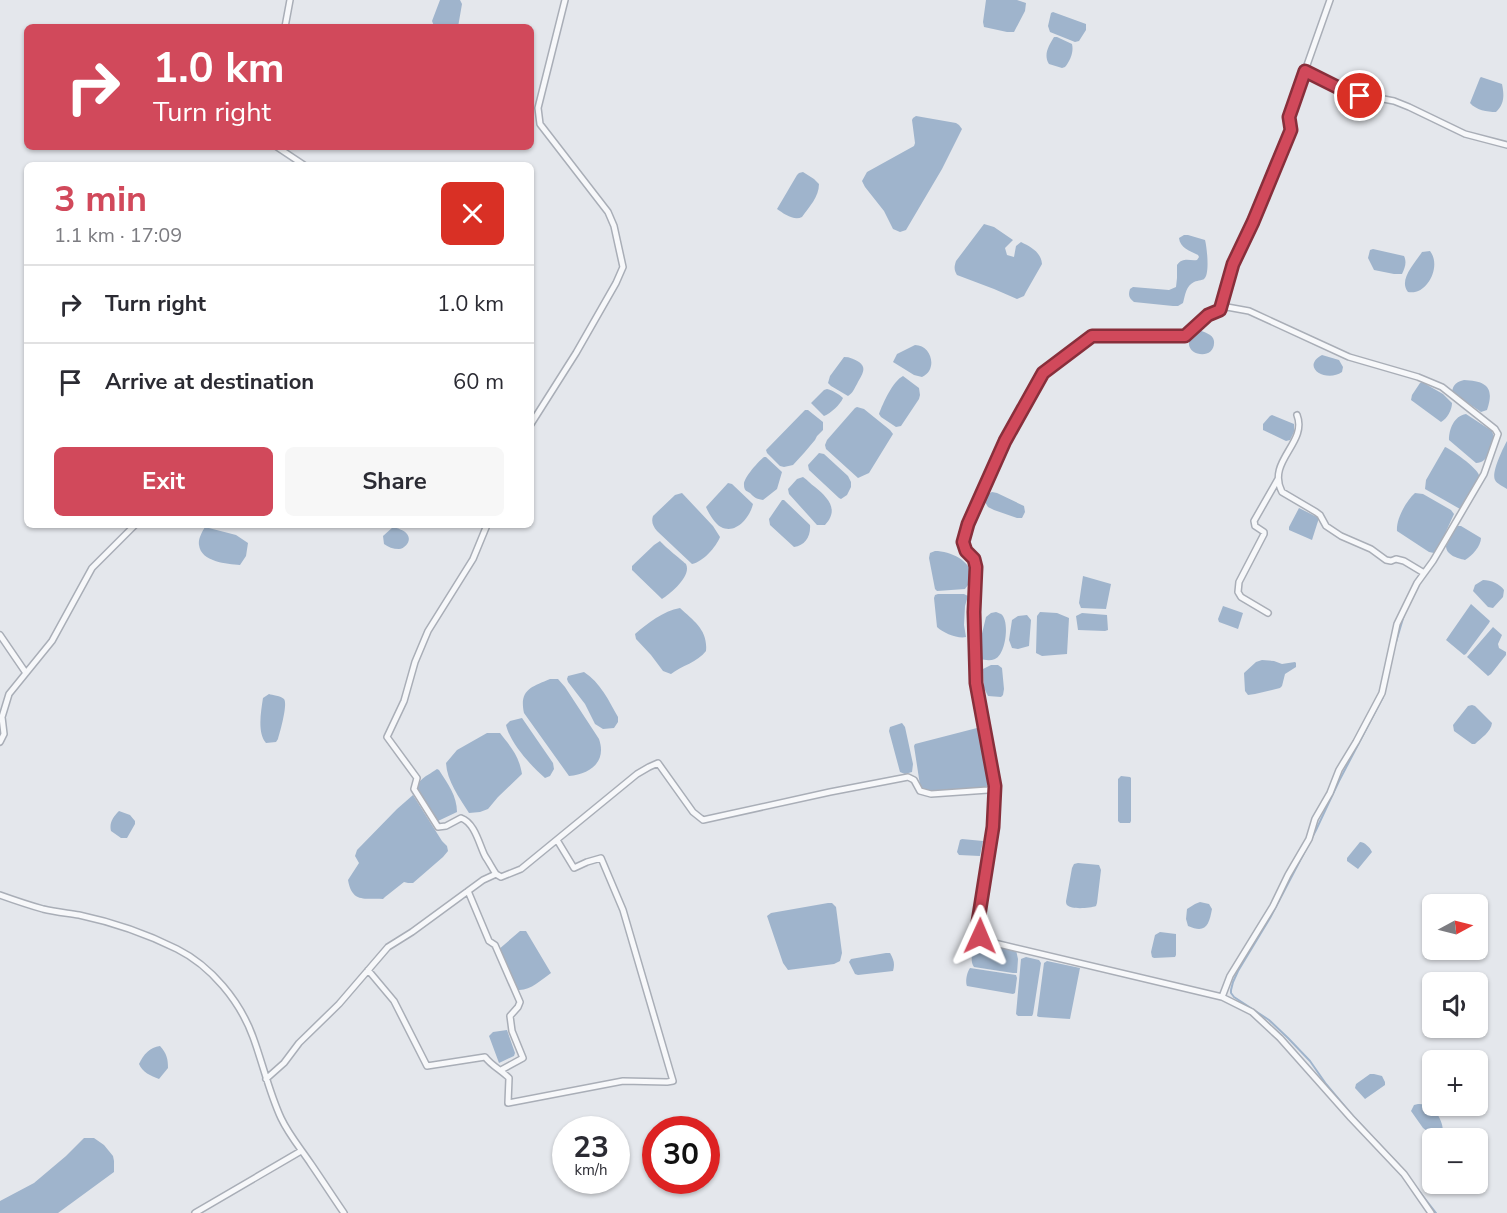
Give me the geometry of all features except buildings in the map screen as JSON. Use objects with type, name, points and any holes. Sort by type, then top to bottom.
[{"type":"street","points":[[286,24],[290,0]]},
{"type":"street","points":[[534,419],[576,353],[623,267],[614,226],[608,212],[540,124],[538,108],[566,0]]},
{"type":"street","points":[[1220,310],[1233,264],[1291,130],[1289,117],[1330,0]]},
{"type":"street","points":[[1305,71],[1347,92],[1394,101],[1465,134],[1507,145]]},
{"type":"street","points":[[282,150],[300,162]]},
{"type":"street","points":[[1222,997],[1230,976],[1273,906],[1309,839],[1315,819],[1330,793],[1339,770],[1382,693],[1397,624],[1417,584],[1484,474],[1498,434],[1495,429],[1442,387],[1418,377],[1349,357],[1250,311],[1227,307],[1208,315],[1185,336],[1092,336],[1043,373],[1005,441],[968,524],[963,542],[966,551],[974,559],[976,567],[974,612],[976,683],[995,786],[993,827],[977,928],[980,936],[986,941],[1222,997],[1252,1012],[1280,1038],[1404,1174],[1431,1213]]},
{"type":"street","points":[[1297,415],[1298,431],[1279,468],[1278,479],[1282,492],[1316,512],[1326,526],[1341,536],[1371,549],[1386,560],[1404,561],[1424,573]]},
{"type":"street","points":[[1268,613],[1241,597],[1238,588],[1241,577],[1264,534],[1254,521],[1278,479]]},
{"type":"street","points":[[0,742],[3,734],[2,717],[9,694],[52,641],[92,568],[132,528]]},
{"type":"street","points":[[486,528],[473,559],[428,631],[415,662],[404,701],[387,737],[417,777],[414,789],[438,827],[446,826],[461,818],[466,820],[473,828],[496,874],[501,877],[521,869],[637,774],[658,763],[693,812],[703,820],[908,777],[914,780],[920,791],[931,794],[988,790],[995,786]]},
{"type":"street","points":[[0,635],[26,673]]},
{"type":"street","points":[[368,970],[394,1001],[427,1066],[485,1057],[492,1066],[501,1070],[509,1078],[508,1103],[623,1081],[673,1081],[623,910],[601,858],[574,868],[557,840]]},
{"type":"street","points":[[266,1079],[284,1064],[299,1043],[339,1004],[388,947],[483,880],[496,874]]},
{"type":"street","points":[[468,891],[489,941],[495,945],[520,1002],[510,1016],[512,1031],[523,1058],[501,1070]]},
{"type":"street","points":[[0,895],[44,909],[80,915],[133,931],[178,950],[203,967],[219,982],[242,1014],[252,1035],[282,1120],[344,1213]]},
{"type":"street","points":[[195,1213],[301,1151]]},
{"type":"water","points":[[440,0],[460,0],[462,4],[459,24],[433,24],[432,21]]},
{"type":"water","points":[[986,0],[1017,0],[1026,3],[1025,11],[1014,32],[984,27]]},
{"type":"water","points":[[1053,12],[1086,24],[1086,30],[1079,41],[1075,42],[1050,32],[1048,26]]},
{"type":"water","points":[[1054,37],[1072,44],[1070,59],[1062,68],[1049,64],[1047,61],[1047,50]]},
{"type":"water","points":[[1481,77],[1502,84],[1502,102],[1496,112],[1482,110],[1470,103]]},
{"type":"water","points":[[916,116],[956,123],[962,129],[942,169],[906,230],[900,232],[893,229],[884,211],[862,181],[867,172],[914,146],[912,120]]},
{"type":"water","points":[[803,172],[819,184],[819,189],[802,217],[792,218],[777,209],[797,175]]},
{"type":"water","points":[[984,224],[994,227],[1013,240],[1005,248],[1007,255],[1014,257],[1016,246],[1021,242],[1040,256],[1042,264],[1024,296],[1017,299],[957,275],[956,261]]},
{"type":"water","points":[[1184,235],[1205,240],[1207,267],[1204,279],[1189,286],[1183,303],[1178,306],[1134,302],[1129,296],[1130,289],[1133,287],[1169,290],[1176,287],[1177,265],[1184,260],[1197,260],[1198,255],[1181,244],[1179,238]]},
{"type":"water","points":[[1370,250],[1404,256],[1405,265],[1402,274],[1374,270],[1368,258]]},
{"type":"water","points":[[1430,251],[1434,264],[1431,279],[1421,289],[1408,292],[1405,287],[1406,277],[1422,252]]},
{"type":"water","points":[[1198,330],[1208,334],[1214,341],[1213,349],[1208,353],[1196,353],[1191,350],[1189,345],[1191,338]]},
{"type":"water","points":[[915,345],[926,349],[931,358],[930,369],[922,377],[914,375],[893,362],[897,354]]},
{"type":"water","points":[[1322,355],[1339,360],[1343,367],[1342,372],[1329,376],[1314,369],[1316,360]]},
{"type":"water","points":[[844,357],[852,358],[863,367],[862,375],[848,396],[828,383],[830,376]]},
{"type":"water","points":[[903,376],[919,388],[920,395],[901,426],[896,427],[879,414],[892,387]]},
{"type":"water","points":[[1464,380],[1478,382],[1487,387],[1490,396],[1487,410],[1481,412],[1452,392],[1456,384]]},
{"type":"water","points":[[1422,382],[1443,394],[1452,403],[1449,414],[1441,422],[1411,400]]},
{"type":"water","points":[[827,389],[843,398],[830,413],[824,416],[811,403]]},
{"type":"water","points":[[857,407],[864,409],[893,434],[869,473],[858,478],[826,449],[825,445]]},
{"type":"water","points":[[805,410],[823,422],[823,430],[793,465],[780,466],[766,450]]},
{"type":"water","points":[[1466,414],[1492,431],[1494,437],[1487,457],[1476,463],[1449,440],[1453,424],[1458,417]]},
{"type":"water","points":[[1272,415],[1294,424],[1294,432],[1290,440],[1286,441],[1263,430],[1263,424]]},
{"type":"water","points":[[1507,441],[1507,489],[1497,483],[1494,477],[1498,460]]},
{"type":"water","points":[[1445,447],[1469,464],[1479,475],[1460,509],[1425,489],[1426,480]]},
{"type":"water","points":[[819,453],[824,454],[848,476],[851,482],[847,495],[841,499],[809,470],[808,465]]},
{"type":"water","points":[[764,457],[782,472],[777,489],[763,500],[755,498],[746,491],[744,482]]},
{"type":"water","points":[[803,477],[824,495],[830,504],[831,514],[825,525],[817,525],[789,494],[788,489],[797,479]]},
{"type":"water","points":[[728,483],[732,484],[753,504],[746,519],[732,529],[717,524],[706,507]]},
{"type":"water","points":[[992,492],[1024,506],[1025,512],[1022,518],[988,507],[985,500]]},
{"type":"water","points":[[682,493],[713,526],[720,537],[709,554],[692,564],[657,531],[652,522],[653,516],[675,495]]},
{"type":"water","points":[[1415,493],[1423,494],[1454,514],[1434,553],[1397,531],[1402,510]]},
{"type":"water","points":[[782,500],[810,525],[806,540],[801,545],[794,547],[770,525],[769,519]]},
{"type":"water","points":[[1299,508],[1319,518],[1312,540],[1289,530]]},
{"type":"water","points":[[1457,526],[1481,538],[1476,551],[1465,560],[1452,556],[1446,549]]},
{"type":"water","points":[[204,528],[236,535],[248,543],[246,556],[240,565],[209,559],[201,551],[200,536]]},
{"type":"water","points":[[392,528],[396,528],[404,531],[409,539],[404,547],[399,549],[384,544],[383,536]]},
{"type":"water","points":[[660,541],[686,564],[687,569],[679,584],[662,599],[632,570],[632,566]]},
{"type":"water","points":[[935,551],[951,554],[965,562],[971,574],[965,589],[937,591],[935,589],[929,558],[930,553]]},
{"type":"water","points":[[1083,576],[1111,584],[1106,609],[1081,608],[1079,603]]},
{"type":"water","points":[[1483,580],[1495,583],[1504,590],[1503,597],[1493,608],[1488,607],[1473,591],[1475,585]]},
{"type":"water","points":[[938,594],[968,596],[964,625],[966,637],[951,635],[937,627],[934,598]]},
{"type":"water","points":[[1471,604],[1490,621],[1464,655],[1446,640]]},
{"type":"water","points":[[1223,606],[1243,613],[1238,629],[1219,622]]},
{"type":"water","points":[[680,608],[702,632],[705,637],[706,651],[699,658],[671,674],[663,671],[636,639],[635,634],[662,615]]},
{"type":"water","points":[[996,612],[1004,617],[1005,623],[1006,637],[1002,651],[995,659],[980,659],[978,650],[986,617]]},
{"type":"water","points":[[1040,612],[1057,613],[1069,618],[1067,654],[1042,656],[1036,653],[1037,616]]},
{"type":"water","points":[[1082,613],[1107,615],[1108,630],[1078,630],[1076,616]]},
{"type":"water","points":[[1027,615],[1031,620],[1029,646],[1012,648],[1009,640],[1012,620],[1018,616]]},
{"type":"water","points":[[1493,627],[1502,635],[1498,644],[1506,655],[1488,676],[1467,657]]},
{"type":"water","points":[[1262,660],[1282,664],[1295,662],[1296,667],[1285,674],[1280,688],[1248,695],[1245,691],[1244,673],[1256,662]]},
{"type":"water","points":[[991,665],[998,665],[1002,668],[1004,689],[1001,697],[988,696],[984,688],[983,669]]},
{"type":"water","points":[[584,672],[608,698],[618,717],[614,728],[603,729],[595,724],[585,704],[568,682],[568,676]]},
{"type":"water","points":[[550,679],[558,679],[565,687],[599,739],[601,754],[599,760],[584,773],[569,776],[524,713],[523,699],[528,690]]},
{"type":"water","points":[[269,694],[284,699],[285,706],[278,739],[276,742],[266,743],[261,734],[261,715],[263,698]]},
{"type":"water","points":[[1472,705],[1492,723],[1488,732],[1475,744],[1454,731],[1453,725],[1468,706]]},
{"type":"water","points":[[522,718],[553,763],[554,769],[550,776],[545,778],[534,767],[516,747],[508,732],[506,725],[510,721]]},
{"type":"water","points":[[902,723],[905,727],[913,764],[912,772],[905,774],[900,772],[889,731],[890,727]]},
{"type":"water","points":[[977,728],[982,734],[989,780],[987,786],[924,790],[920,785],[915,744]]},
{"type":"water","points":[[487,733],[500,733],[517,757],[522,774],[488,809],[469,813],[451,783],[446,763],[457,750]]},
{"type":"water","points":[[437,769],[451,790],[457,812],[438,821],[417,791],[420,781]]},
{"type":"water","points":[[1121,776],[1131,778],[1130,823],[1118,821],[1118,779]]},
{"type":"water","points":[[413,795],[447,846],[448,851],[413,883],[404,882],[383,899],[365,899],[356,896],[352,893],[348,880],[359,863],[355,856],[357,850]]},
{"type":"water","points":[[119,811],[130,815],[135,821],[127,838],[121,838],[111,831],[112,820]]},
{"type":"water","points":[[962,839],[983,841],[980,856],[959,855],[957,852]]},
{"type":"water","points":[[1360,842],[1367,845],[1372,852],[1358,869],[1347,861],[1347,858]]},
{"type":"water","points":[[1078,863],[1099,865],[1101,870],[1096,906],[1077,908],[1066,904],[1072,868]]},
{"type":"water","points":[[1200,902],[1209,904],[1212,909],[1208,924],[1199,929],[1188,926],[1186,919],[1187,909]]},
{"type":"water","points":[[828,903],[836,907],[842,953],[840,961],[834,964],[788,970],[783,963],[767,916],[771,913]]},
{"type":"water","points":[[520,931],[526,931],[551,973],[531,987],[518,990],[498,950]]},
{"type":"water","points":[[1160,932],[1176,934],[1175,957],[1152,957],[1155,935]]},
{"type":"water","points":[[977,941],[1016,950],[1017,973],[974,967],[972,958]]},
{"type":"water","points":[[890,953],[892,958],[893,971],[858,975],[855,974],[849,962],[851,959]]},
{"type":"water","points":[[1026,957],[1039,960],[1041,963],[1033,1014],[1032,1016],[1018,1016],[1016,1014],[1021,959]]},
{"type":"water","points":[[1047,961],[1080,968],[1070,1019],[1037,1016],[1044,963]]},
{"type":"water","points":[[970,968],[1016,975],[1015,993],[967,986]]},
{"type":"water","points":[[507,1030],[515,1053],[514,1056],[499,1063],[489,1036],[493,1032]]},
{"type":"water","points":[[160,1046],[167,1057],[168,1068],[159,1079],[150,1075],[139,1064],[147,1052]]},
{"type":"water","points":[[1370,1074],[1382,1076],[1385,1085],[1365,1099],[1355,1088],[1356,1084]]},
{"type":"water","points":[[1422,1104],[1422,1116],[1438,1116],[1443,1128],[1423,1128],[1411,1111],[1414,1105]]},
{"type":"water","points":[[84,1138],[94,1138],[104,1145],[113,1156],[114,1172],[58,1213],[0,1213],[0,1201],[34,1183]]},
{"type":"waterway","points":[[1396,642],[1404,615]]},
{"type":"waterway","points":[[1383,697],[1270,918],[1238,971],[1231,993],[1269,1020],[1288,1038],[1310,1061],[1352,1115],[1399,1165]]},
{"type":"waterway","points":[[1412,1182],[1436,1213]]},
{"type":"route","points":[[980,936],[977,928],[993,827],[995,786],[976,683],[974,612],[976,567],[974,559],[966,551],[963,542],[968,524],[1005,441],[1043,373],[1092,336],[1185,336],[1208,315],[1220,310],[1233,264],[1291,130],[1289,117],[1305,71],[1328,84],[1360,96]]}]
